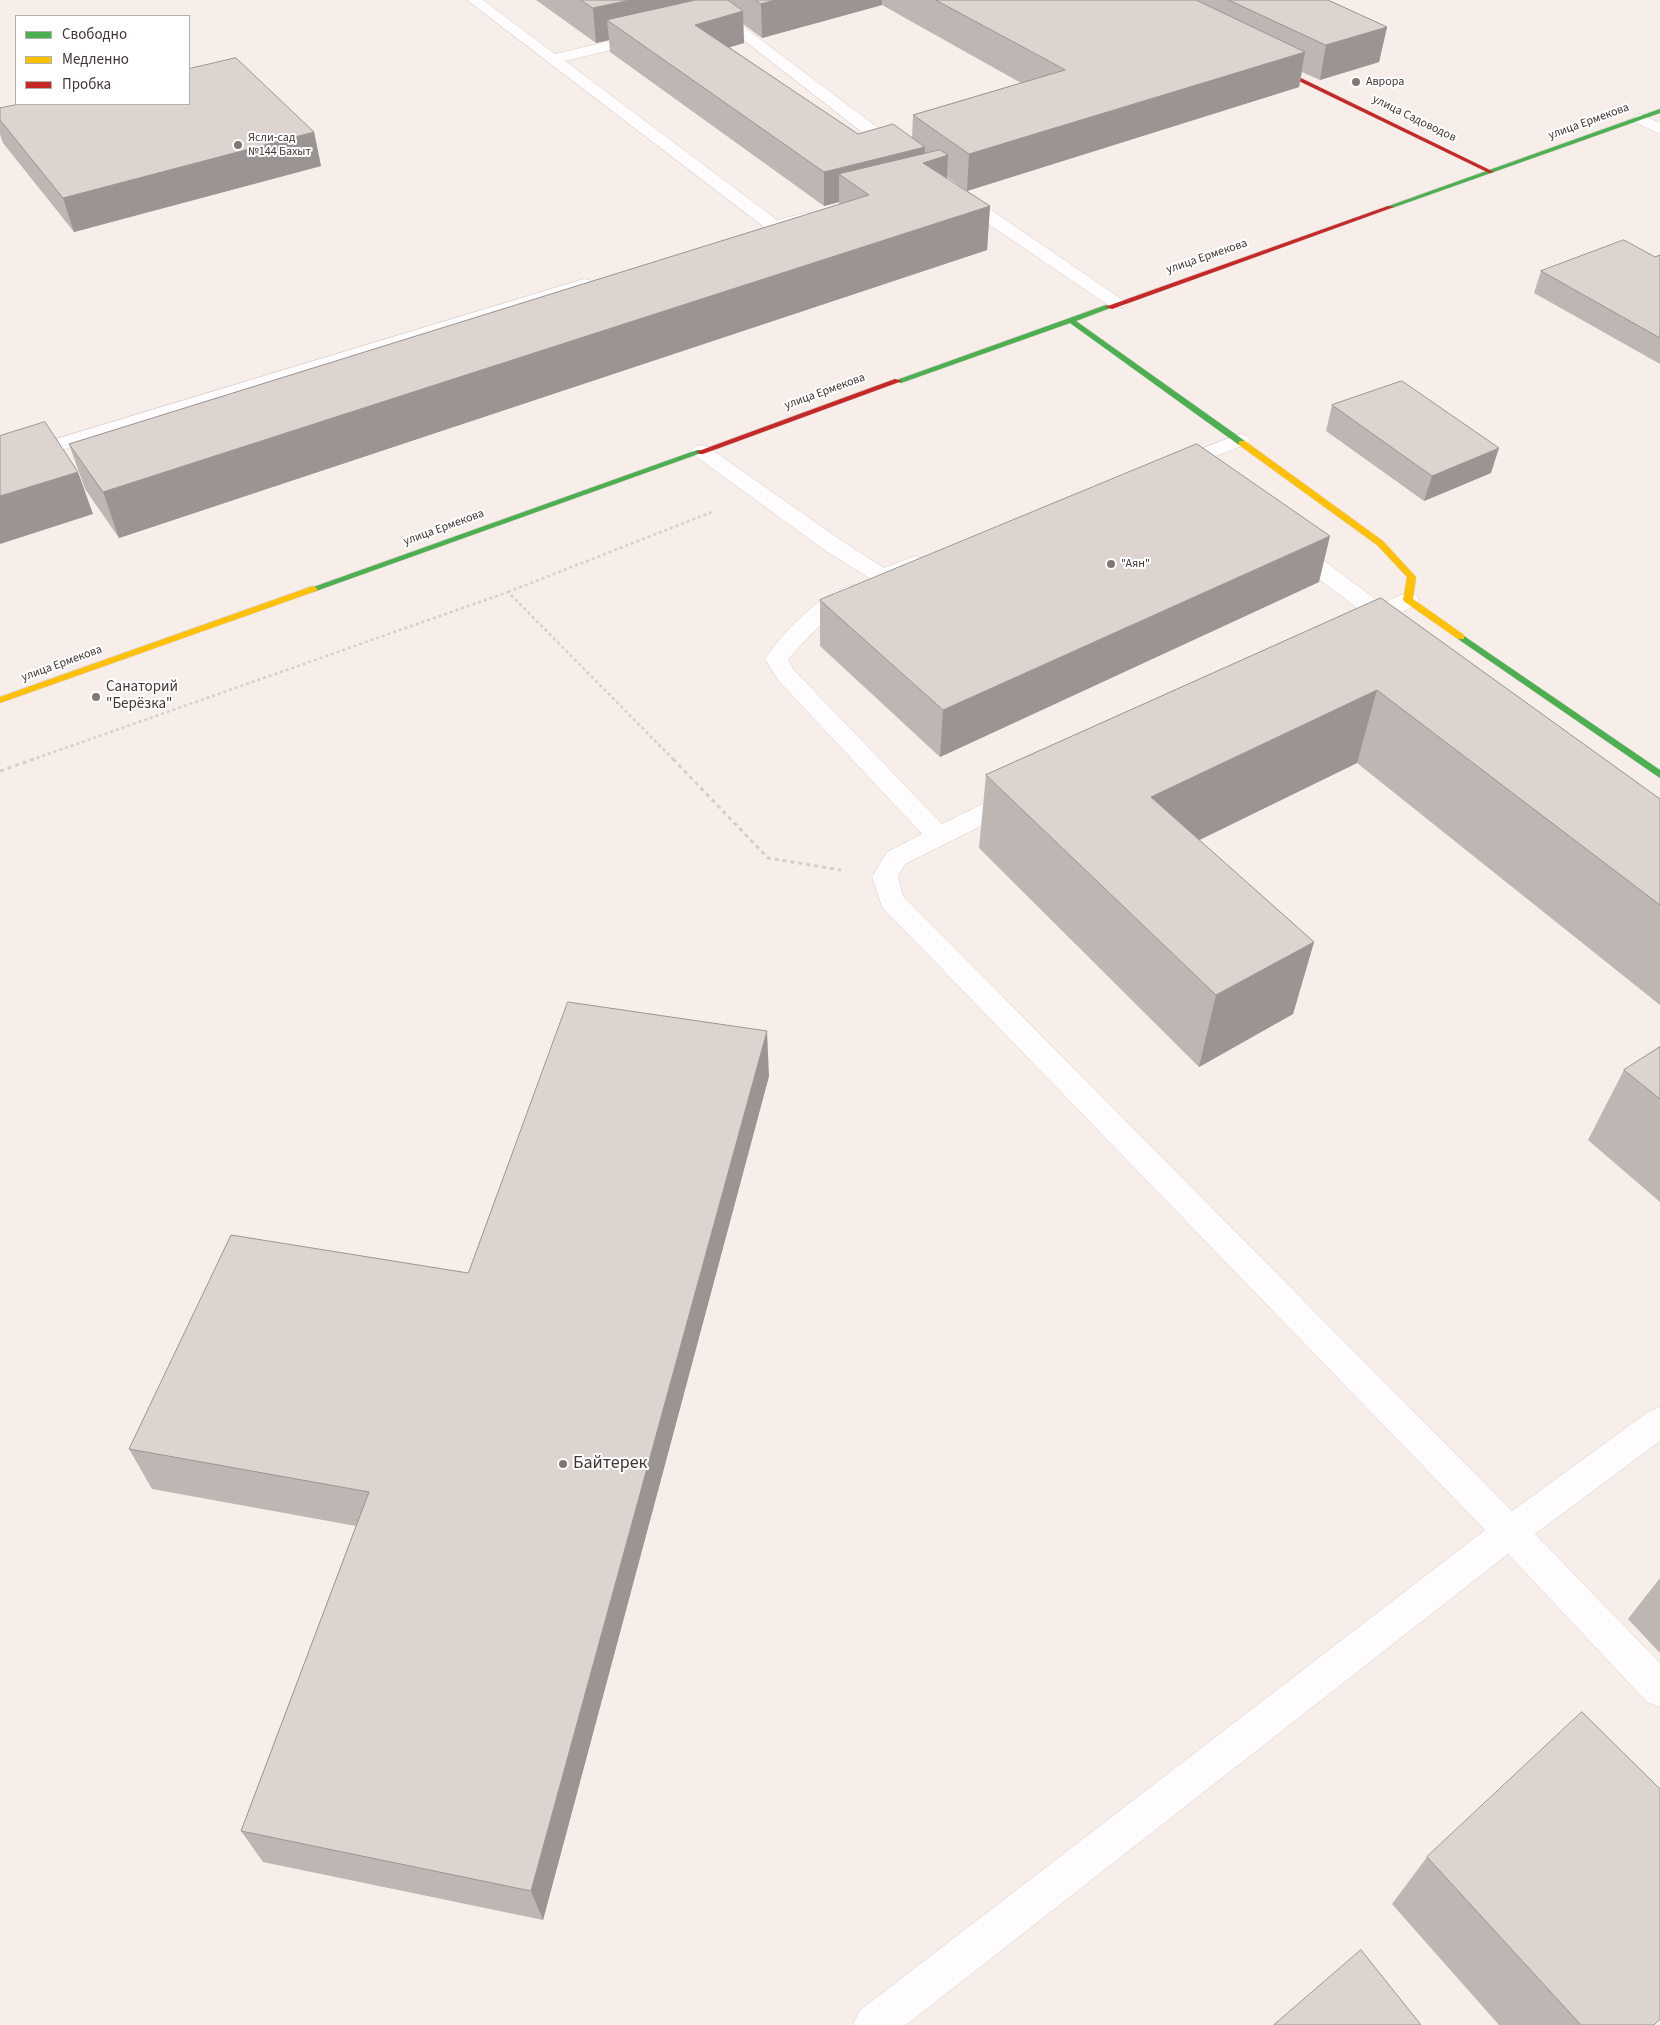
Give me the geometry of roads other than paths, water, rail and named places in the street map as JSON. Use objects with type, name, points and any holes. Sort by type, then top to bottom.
[{"type":"main road","name":"улица Садоводов","points":[[1260,60],[1491,172]]},
{"type":"main road","name":"улица Ермекова","points":[[0,700],[1660,111]]},
{"type":"main road","points":[[1070,320],[1240,440],[1380,543],[1412,577],[1408,600],[1660,775]]},
{"type":"lane","points":[[474,0],[774,226]]},
{"type":"lane","points":[[698,0],[910,161]]},
{"type":"lane","points":[[703,24],[722,20]]},
{"type":"lane","points":[[553,59],[666,33]]},
{"type":"lane","points":[[1640,118],[1660,129]]},
{"type":"lane","points":[[949,190],[1118,303]]},
{"type":"lane","points":[[755,232],[821,214]]},
{"type":"lane","points":[[0,463],[602,278]]},
{"type":"lane","points":[[1152,474],[1188,469],[1240,440]]},
{"type":"lane","points":[[701,451],[834,546],[882,576]]},
{"type":"lane","points":[[1272,533],[1380,614]]},
{"type":"lane","points":[[938,555],[882,576],[835,602],[800,630],[776,659],[786,675],[939,837]]},
{"type":"lane","points":[[1336,636],[1408,600]]},
{"type":"lane","points":[[1036,788],[896,858],[884,877],[891,900],[1510,1532],[1660,1689]]},
{"type":"lane","points":[[873,2025],[1510,1532],[1660,1422]]},
{"type":"place","name":"Аврора","points":[[1356,82]]},
{"type":"place","name":"Ясли-сад №144 Бахыт","points":[[238,145]]},
{"type":"place","name":"\"Аян\"","points":[[1111,564]]},
{"type":"place","name":"Санаторий \"Берёзка\"","points":[[96,697]]},
{"type":"place","name":"Байтерек","points":[[563,1464]]}]
